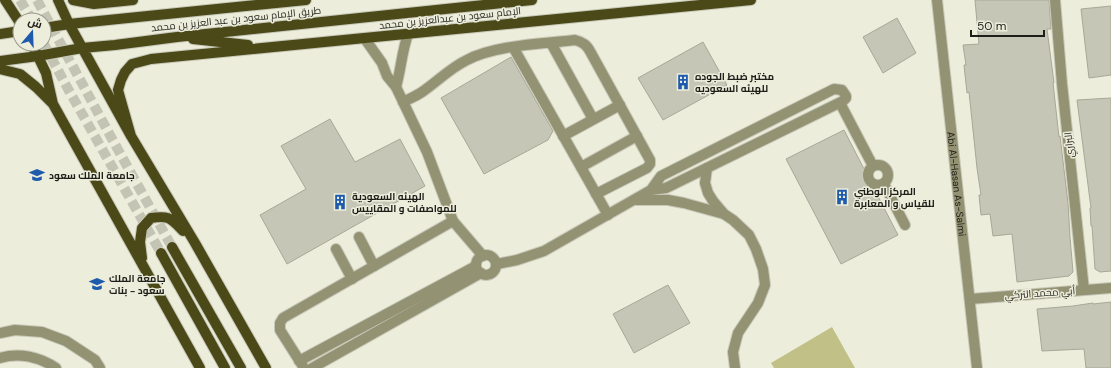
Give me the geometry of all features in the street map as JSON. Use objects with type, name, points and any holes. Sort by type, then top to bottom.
[{"type":"main road","points":[[5,0],[13,12]]},
{"type":"main road","points":[[58,0],[69,24],[131,136],[195,243],[266,368]]},
{"type":"main road","points":[[73,0],[94,4],[133,0]]},
{"type":"main road","points":[[242,6],[270,0]]},
{"type":"main road","name":"طريق الإمام سعود بن عبد العزيز بن محمد","points":[[69,24],[306,0]]},
{"type":"main road","name":"طريق الإمام سعود بن عبد العزيز بن محمد","points":[[38,56],[82,48],[115,46],[177,37],[532,0]]},
{"type":"main road","name":"الإمام سعود بن عبدالعزيز بن محمد","points":[[131,136],[118,90],[125,72],[132,64],[151,59],[751,0]]},
{"type":"main road","points":[[52,27],[69,24]]},
{"type":"main road","points":[[0,34],[12,32]]},
{"type":"main road","points":[[177,37],[272,48]]},
{"type":"main road","points":[[36,52],[46,73],[54,104],[200,368]]},
{"type":"main road","points":[[0,61],[38,56]]},
{"type":"main road","points":[[0,69],[20,74],[54,104]]},
{"type":"main road","points":[[143,264],[140,242],[142,228],[151,218],[162,216],[173,220],[195,243]]},
{"type":"main road","points":[[172,247],[241,368]]},
{"type":"main road","points":[[161,253],[225,368]]},
{"type":"street","name":"Abi Al-Hasan As-Salmi","points":[[937,0],[977,368]]},
{"type":"street","name":"البراري","points":[[1055,0],[1062,84],[1084,290]]},
{"type":"street","points":[[396,87],[403,47],[408,34]]},
{"type":"street","points":[[365,39],[382,62],[387,76],[396,87],[427,152],[453,220],[483,256]]},
{"type":"street","points":[[403,102],[422,92],[451,69],[468,59],[486,52],[513,47],[574,40],[581,42],[587,46],[650,160],[650,164],[647,168],[596,194]]},
{"type":"street","points":[[551,43],[593,119]]},
{"type":"street","points":[[513,47],[608,215]]},
{"type":"street","points":[[497,264],[517,260],[544,251],[651,190],[666,188],[840,103],[846,98],[846,96],[842,90],[834,89],[661,176],[651,190]]},
{"type":"street","points":[[840,103],[873,166],[870,168],[868,173],[868,179],[872,184],[878,186],[884,184],[905,225]]},
{"type":"street","points":[[563,136],[620,105]]},
{"type":"street","points":[[581,167],[637,136]]},
{"type":"street","points":[[707,168],[705,183],[708,193],[724,214],[749,235],[756,249],[765,285],[758,303],[741,326],[738,333],[733,352],[735,368]]},
{"type":"street","points":[[634,200],[668,200],[724,214]]},
{"type":"street","points":[[453,220],[283,318],[280,323],[280,330],[301,365],[478,269]]},
{"type":"street","points":[[359,237],[374,266]]},
{"type":"street","points":[[336,249],[352,279]]},
{"type":"street","points":[[489,255],[497,264],[495,271],[490,275],[484,275],[478,269],[478,260],[483,256],[489,255]]},
{"type":"street","points":[[312,368],[478,269]]},
{"type":"street","name":"أبي محمد التركي","points":[[970,299],[1111,288]]},
{"type":"street","points":[[0,333],[15,330],[42,332],[66,340],[95,360],[100,368]]},
{"type":"street","points":[[0,358],[5,356],[30,356],[49,363],[56,368]]},
{"type":"green space","points":[[832,327],[855,368],[774,368],[771,363]]},
{"type":"building","points":[[975,0],[1049,0],[1051,29],[1047,29],[1068,203],[1073,272],[1069,276],[1017,282],[1012,234],[993,236],[990,214],[981,215],[979,195],[981,195],[969,92],[967,93],[964,65],[966,65],[963,45],[979,44]]},
{"type":"building","points":[[1111,6],[1111,75],[1089,78],[1081,9]]},
{"type":"building","points":[[897,18],[916,53],[883,73],[863,37]]},
{"type":"building","name":"مختبر ضبط الجوده للهيئه السعوديه","points":[[703,42],[727,85],[663,120],[638,78]]},
{"type":"building","points":[[511,57],[553,131],[548,140],[484,174],[441,98]]},
{"type":"building","points":[[1111,98],[1111,271],[1100,272],[1095,269],[1091,208],[1077,100]]},
{"type":"building","name":"الهيئه السعودية للمواصفات و المقاييس","points":[[330,119],[355,162],[400,139],[425,186],[287,264],[260,215],[306,189],[281,146]]},
{"type":"building","name":"المركز الوطني للقياس و المعابرة","points":[[844,130],[898,235],[841,264],[786,159]]},
{"type":"building","points":[[668,285],[690,323],[634,353],[613,314]]},
{"type":"building","points":[[1111,302],[1111,368],[1086,368],[1084,349],[1042,351],[1037,309]]},
{"type":"tunnel","points":[[20,0],[27,12]]},
{"type":"tunnel","points":[[37,0],[172,247]]},
{"type":"tunnel","points":[[48,52],[161,253]]},
{"type":"place","name":"مختبر ضبط الجوده للهيئه السعوديه","points":[[683,82]]},
{"type":"place","name":"جامعة الملك سعود","points":[[37,175]]},
{"type":"place","name":"المركز الوطني للقياس و المعابرة","points":[[842,197]]},
{"type":"place","name":"الهيئه السعودية للمواصفات و المقاييس","points":[[340,202]]},
{"type":"place","name":"جامعة الملك سعود - بنات","points":[[97,284]]}]
